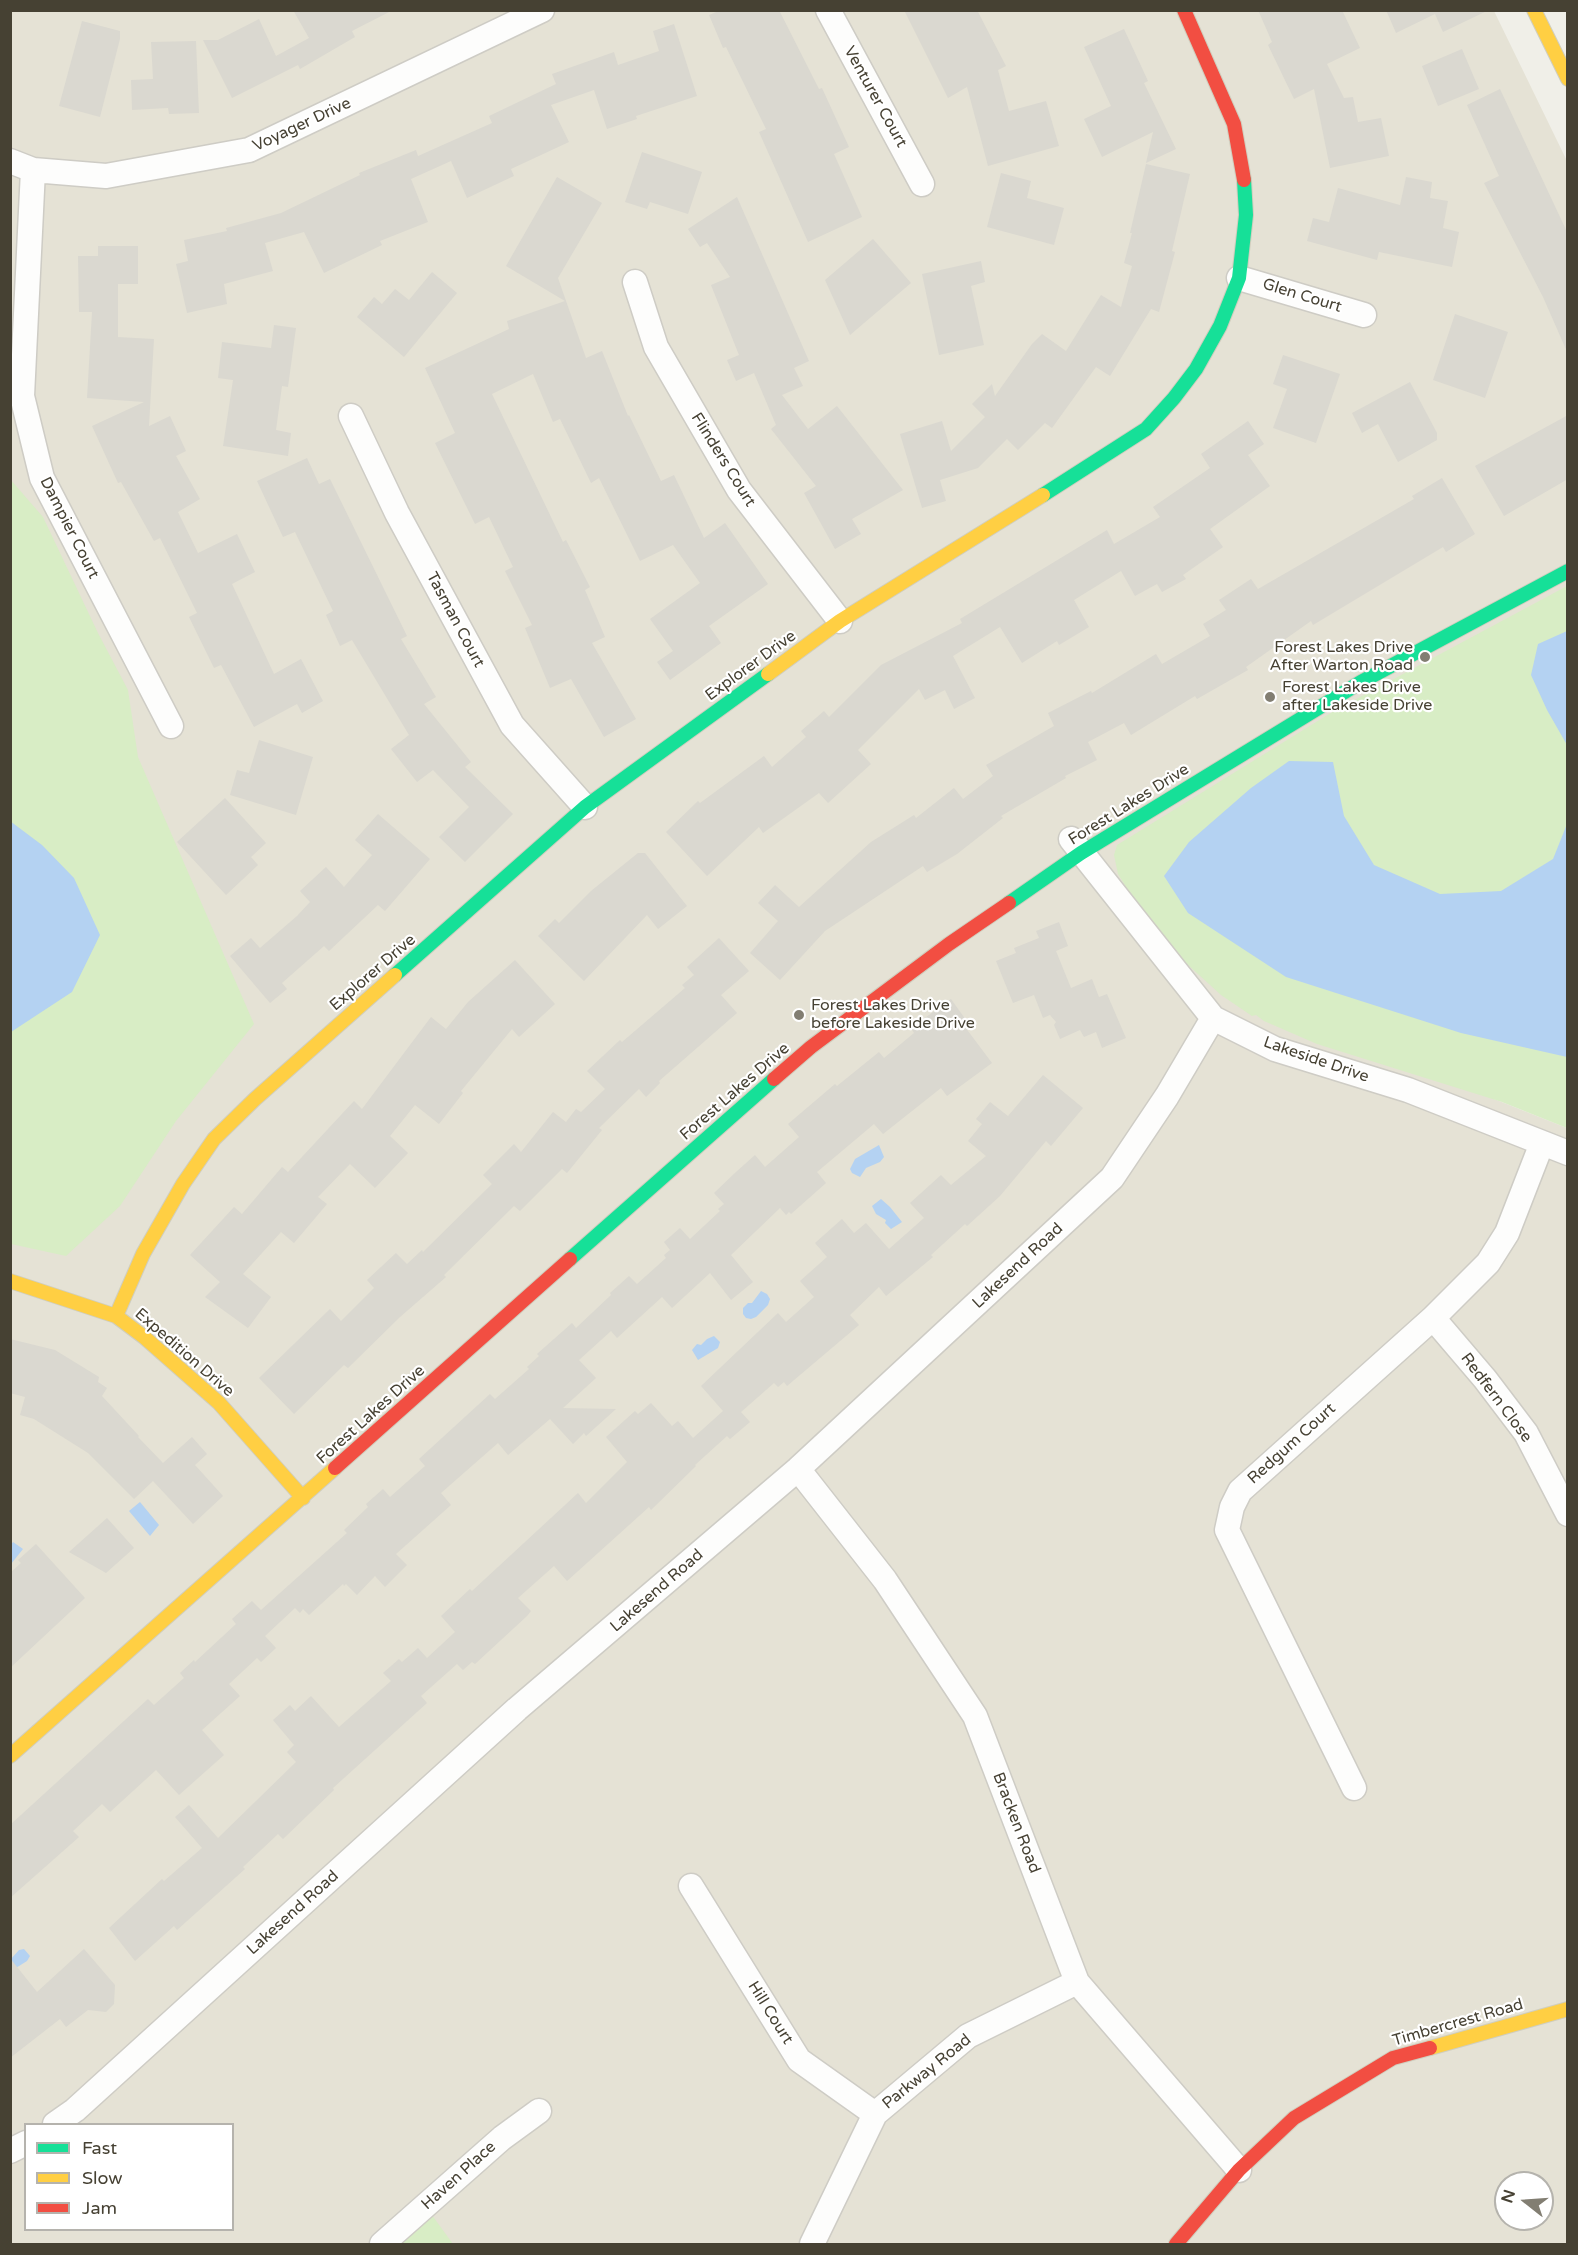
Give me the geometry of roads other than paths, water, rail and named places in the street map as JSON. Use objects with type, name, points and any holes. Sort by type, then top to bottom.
[{"type":"street","name":"Voyager Drive","points":[[22,166],[106,176],[249,150],[542,10]]},
{"type":"street","name":"Venturer Court","points":[[828,10],[922,184]]},
{"type":"street","name":"Explorer Drive","points":[[116,1316],[149,1244],[183,1184],[214,1139],[264,1091],[585,807],[840,621],[1108,455],[1146,429],[1174,398],[1196,369],[1220,326],[1239,278],[1246,215],[1243,168],[1234,124],[1184,10]]},
{"type":"street","points":[[1534,10],[1568,79]]},
{"type":"street","name":"Dampier Court","points":[[22,166],[22,396],[39,468],[42,478],[171,726]]},
{"type":"street","name":"Glen Court","points":[[1239,278],[1364,315]]},
{"type":"street","name":"Flinders Court","points":[[635,282],[656,347],[739,490],[840,621]]},
{"type":"street","name":"Tasman Court","points":[[351,416],[397,513],[512,725],[585,807]]},
{"type":"street","name":"Forest Lakes Drive","points":[[10,1756],[811,1047],[949,944],[1073,842],[1361,682],[1568,571]]},
{"type":"street","name":"Lakeside Drive","points":[[1073,842],[1213,1018],[1275,1049],[1408,1090],[1568,1153]]},
{"type":"street","name":"Lakesend Road","points":[[56,2123],[75,2110],[518,1709],[798,1469],[1112,1178],[1167,1096],[1213,1018]]},
{"type":"street","name":"Redgum Court","points":[[1354,1788],[1227,1530],[1232,1508],[1240,1491],[1433,1318],[1488,1263],[1507,1233],[1542,1143]]},
{"type":"street","name":"Expedition Drive","points":[[10,1281],[116,1316],[144,1337],[219,1402],[303,1498]]},
{"type":"street","name":"Redfern Close","points":[[1433,1318],[1485,1379],[1526,1433],[1568,1514]]},
{"type":"street","name":"Bracken Road","points":[[798,1469],[885,1580],[975,1716],[1077,1982],[1239,2170]]},
{"type":"street","name":"Hill Court","points":[[692,1886],[799,2060],[875,2114]]},
{"type":"street","name":"Parkway Road","points":[[812,2244],[875,2114],[968,2036],[1077,1982]]},
{"type":"street","name":"Timbercrest Road","points":[[1176,2244],[1239,2170],[1294,2118],[1393,2058],[1568,2009]]},
{"type":"street","name":"Haven Place","points":[[382,2244],[502,2138],[539,2110]]},
{"type":"street","points":[[10,2151],[24,2144]]},
{"type":"water","points":[[1567,631],[1567,745],[1531,675],[1538,644]]},
{"type":"water","points":[[1289,761],[1333,762],[1344,816],[1374,865],[1440,894],[1501,891],[1553,859],[1567,824],[1567,1057],[1461,1033],[1286,977],[1188,913],[1164,876],[1189,842],[1251,788]]},
{"type":"water","points":[[10,821],[42,845],[74,878],[100,935],[72,992],[11,1032]]},
{"type":"water","points":[[879,1145],[884,1157],[880,1162],[866,1168],[860,1177],[852,1173],[850,1169],[855,1159]]},
{"type":"water","points":[[881,1199],[902,1222],[891,1229],[885,1223],[886,1220],[876,1214],[872,1206]]},
{"type":"water","points":[[761,1291],[770,1299],[768,1305],[756,1317],[746,1318],[743,1308],[748,1303],[752,1303]]},
{"type":"water","points":[[714,1336],[720,1342],[718,1348],[698,1360],[692,1350],[697,1344],[701,1345]]},
{"type":"water","points":[[140,1502],[159,1525],[150,1536],[129,1511]]},
{"type":"water","points":[[13,1542],[23,1549],[11,1564],[11,1545]]},
{"type":"water","points":[[24,1949],[30,1956],[27,1961],[11,1971],[11,1959],[19,1950]]},
{"type":"place","name":"Forest Lakes Drive After Warton Road","points":[[1425,657]]},
{"type":"place","name":"Forest Lakes Drive after Lakeside Drive","points":[[1270,697]]},
{"type":"place","name":"Forest Lakes Drive before Lakeside Drive","points":[[799,1015]]}]
